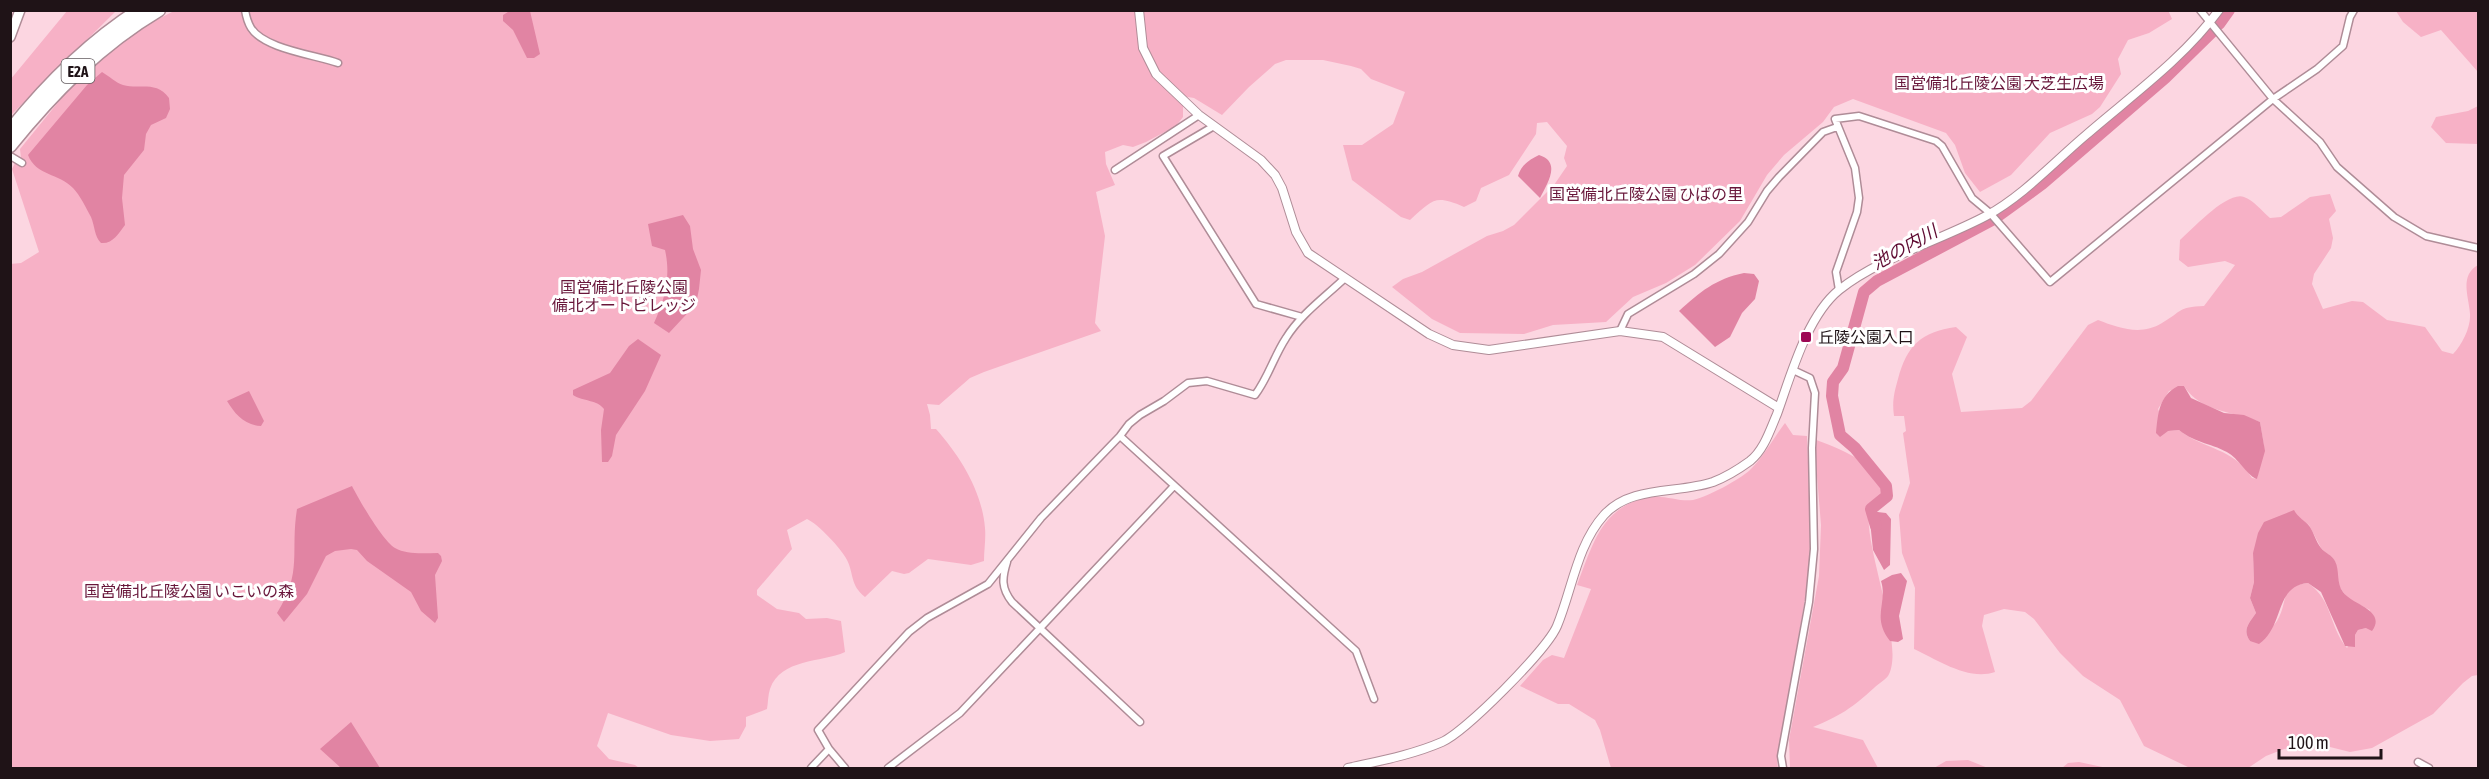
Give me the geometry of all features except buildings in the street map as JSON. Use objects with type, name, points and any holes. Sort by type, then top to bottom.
[{"type":"highway","name":"E2A","points":[[10,130],[43,91],[83,52],[139,10]]},
{"type":"highway","name":"E2A","points":[[11,152],[69,79],[131,28],[159,10]]},
{"type":"main road","points":[[10,37],[20,10]]},
{"type":"street","points":[[245,10],[253,31],[262,38],[290,50],[338,63]]},
{"type":"street","points":[[1139,10],[1143,48],[1162,82],[1199,116],[1262,160],[1275,175],[1301,243],[1308,253],[1430,334],[1453,345],[1489,350],[1620,331],[1663,337],[1779,408]]},
{"type":"street","points":[[2200,10],[2273,99],[2320,142],[2337,167],[2394,217],[2426,236],[2478,248]]},
{"type":"street","points":[[1348,768],[1422,749],[1444,741],[1458,732],[1530,662],[1555,632],[1577,564],[1604,514],[1621,501],[1650,492],[1711,482],[1753,459],[1767,438],[1811,328],[1825,304],[1839,290],[1864,274],[1990,213],[2029,184],[2169,63],[2219,10]]},
{"type":"street","points":[[1839,290],[1836,272],[1857,213],[1859,198],[1855,168],[1835,119],[1859,116],[1936,141],[1942,146],[1972,198],[1990,213],[2050,282],[2273,99],[2317,69],[2343,46],[2354,10]]},
{"type":"street","points":[[1115,170],[1199,116]]},
{"type":"street","points":[[1214,126],[1163,156],[1256,304],[1302,317]]},
{"type":"street","points":[[1620,331],[1628,314],[1694,274],[1719,254],[1748,222],[1767,191],[1779,177],[1823,132],[1837,127]]},
{"type":"street","points":[[11,152],[22,163]]},
{"type":"street","points":[[845,768],[829,750],[818,730],[897,643],[919,623],[988,584],[1041,518],[1140,415],[1188,383],[1207,381],[1255,395],[1287,335],[1302,317],[1345,278]]},
{"type":"street","points":[[1783,768],[1781,756],[1809,602],[1814,549],[1812,448],[1815,393],[1810,378],[1793,370]]},
{"type":"street","points":[[1120,436],[1356,651],[1374,699]]},
{"type":"street","points":[[888,768],[960,713],[1174,486]]},
{"type":"street","points":[[1007,561],[1002,577],[1005,593],[1140,722]]},
{"type":"street","points":[[811,768],[829,750]]},
{"type":"street","points":[[2418,762],[2429,768]]},
{"type":"green space","points":[[2168,10],[2172,19],[2149,33],[2128,40],[2118,59],[2121,74],[2100,107],[2092,114],[2050,133],[2011,175],[1980,192],[1965,173],[1955,145],[1946,133],[1853,99],[1834,107],[1823,122],[1784,155],[1767,175],[1740,221],[1695,265],[1666,283],[1633,297],[1606,322],[1553,325],[1524,334],[1460,333],[1432,319],[1392,287],[1403,279],[1422,272],[1487,236],[1514,225],[1554,185],[1567,166],[1564,158],[1567,146],[1547,122],[1537,123],[1536,134],[1509,175],[1481,188],[1476,201],[1464,207],[1446,201],[1434,201],[1410,220],[1401,217],[1352,180],[1343,145],[1362,145],[1393,124],[1405,92],[1371,79],[1361,69],[1351,66],[1323,60],[1286,60],[1275,64],[1222,115],[1194,98],[1170,94],[1183,105],[1183,117],[1176,126],[1133,147],[1123,145],[1105,152],[1106,164],[1115,185],[1096,192],[1105,236],[1095,323],[1101,331],[984,372],[970,378],[939,405],[927,404],[931,429],[936,429],[953,451],[975,488],[985,528],[984,561],[971,565],[928,559],[909,573],[892,571],[865,597],[855,584],[844,555],[817,526],[807,519],[787,530],[792,549],[757,590],[757,595],[777,609],[799,613],[806,619],[827,618],[841,621],[845,652],[803,663],[783,672],[775,679],[770,689],[767,709],[746,717],[746,726],[739,739],[710,741],[671,735],[608,713],[597,746],[609,759],[639,768],[11,768],[10,264],[21,263],[39,252],[12,169],[16,161],[21,158],[20,149],[69,89],[111,48],[133,32],[174,11]]},
{"type":"green space","points":[[67,11],[116,11],[11,115],[10,80]]},
{"type":"green space","points":[[2396,11],[2478,11],[2478,72],[2441,30],[2421,37],[2403,22]]},
{"type":"green space","points":[[2478,106],[2478,144],[2446,143],[2431,127],[2436,117],[2468,111]]},
{"type":"green space","points":[[2330,194],[2336,211],[2329,219],[2333,238],[2331,248],[2314,274],[2312,284],[2323,309],[2352,301],[2363,302],[2387,320],[2425,327],[2442,351],[2453,354],[2463,341],[2469,324],[2470,314],[2466,287],[2469,275],[2478,265],[2478,675],[2472,676],[2463,683],[2433,714],[2372,748],[2350,752],[2318,744],[2284,749],[2266,756],[2248,768],[2190,768],[2144,746],[2120,700],[2083,676],[2060,653],[2034,619],[2025,612],[2004,609],[1984,615],[1982,626],[1995,672],[1974,674],[1964,672],[1914,649],[1915,588],[1902,553],[1899,515],[1910,483],[1903,433],[1906,431],[1904,416],[1894,416],[1893,406],[1895,389],[1902,367],[1917,342],[1933,332],[1956,327],[1967,337],[1952,374],[1961,412],[2022,408],[2031,401],[2088,325],[2098,320],[2122,328],[2146,329],[2162,323],[2181,310],[2204,306],[2235,265],[2225,261],[2188,267],[2179,260],[2180,240],[2220,205],[2237,197],[2244,197],[2270,218],[2281,217],[2310,197]],"holes":[[[2184,386],[2191,395],[2208,406],[2260,422],[2264,446],[2257,479],[2252,478],[2236,460],[2227,454],[2198,442],[2179,430],[2168,431],[2158,409],[2169,391]],[[2297,516],[2309,525],[2321,548],[2335,561],[2339,586],[2348,599],[2370,610],[2366,628],[2358,630],[2347,648],[2327,606],[2308,583],[2288,591],[2281,614],[2272,627],[2250,641],[2248,637],[2247,627],[2256,613],[2250,598],[2254,582],[2253,553]]]},
{"type":"green space","points":[[1785,423],[1793,435],[1807,436],[1811,542],[1808,581],[1777,762],[1778,768],[1611,768],[1595,720],[1569,704],[1558,704],[1520,686],[1543,660],[1552,655],[1564,658],[1591,589],[1577,585],[1595,541],[1611,517],[1621,508],[1635,501],[1652,497],[1693,500],[1723,488],[1755,465]]},
{"type":"green space","points":[[1814,439],[1860,460],[1879,477],[1883,488],[1882,499],[1872,506],[1869,512],[1869,528],[1892,643],[1892,662],[1888,676],[1845,711],[1813,727],[1863,740],[1878,768],[1790,768],[1789,740],[1819,576],[1821,525]]},
{"type":"green space","points":[[1968,760],[1988,768],[1934,768],[1946,761]]},
{"type":"green space","points":[[2079,762],[2107,768],[2062,768],[2068,763]]},
{"type":"shaded area","points":[[511,10],[530,11],[540,54],[534,58],[527,58],[513,30],[503,21],[503,15]]},
{"type":"shaded area","points":[[102,72],[123,85],[159,89],[169,98],[170,109],[166,118],[151,125],[146,134],[144,150],[124,175],[122,198],[125,225],[112,240],[105,243],[99,240],[91,217],[76,191],[61,179],[36,167],[28,155],[87,85]]},
{"type":"shaded area","points":[[1539,155],[1546,158],[1551,168],[1549,180],[1540,198],[1518,176],[1526,163]]},
{"type":"shaded area","points":[[683,215],[690,226],[693,249],[701,270],[699,289],[696,304],[669,333],[654,323],[664,296],[667,260],[665,250],[652,246],[648,224]]},
{"type":"shaded area","points":[[1744,273],[1754,274],[1759,281],[1755,299],[1742,313],[1730,337],[1715,347],[1679,311],[1708,287]]},
{"type":"shaded area","points":[[638,339],[661,355],[645,391],[616,435],[612,456],[608,462],[602,462],[601,430],[604,409],[573,395],[573,390],[610,373],[629,346]]},
{"type":"shaded area","points":[[2178,386],[2184,386],[2191,398],[2224,413],[2244,415],[2260,422],[2265,451],[2257,479],[2230,454],[2185,435],[2179,430],[2168,431],[2160,437],[2156,433],[2163,400]]},
{"type":"shaded area","points":[[249,391],[264,421],[261,426],[250,424],[241,418],[227,401]]},
{"type":"shaded area","points":[[352,486],[378,529],[395,548],[410,553],[438,553],[441,556],[442,561],[435,575],[438,618],[435,623],[421,611],[411,592],[367,561],[357,550],[351,549],[335,551],[326,556],[307,594],[284,622],[277,613],[285,599],[293,573],[297,509]]},
{"type":"shaded area","points":[[2294,510],[2310,527],[2321,548],[2335,561],[2343,592],[2347,597],[2366,608],[2375,618],[2372,631],[2366,628],[2358,630],[2355,635],[2355,647],[2345,646],[2321,592],[2308,583],[2290,591],[2284,599],[2273,627],[2259,644],[2250,641],[2248,637],[2247,627],[2256,613],[2250,598],[2254,582],[2253,553],[2258,533],[2264,522]]},
{"type":"shaded area","points":[[1869,511],[1886,513],[1891,519],[1890,565],[1884,570],[1873,550]]},
{"type":"shaded area","points":[[1901,573],[1907,581],[1899,616],[1903,639],[1898,642],[1890,641],[1882,625],[1883,589],[1881,581]]},
{"type":"shaded area","points":[[351,722],[380,768],[341,768],[320,749]]},
{"type":"waterway","name":"池の内川","points":[[2219,24],[2229,10]]},
{"type":"waterway","name":"池の内川","points":[[1998,216],[2042,184],[2165,78],[2214,30]]},
{"type":"waterway","name":"池の内川","points":[[1876,526],[1871,509],[1887,496],[1886,486],[1855,448],[1840,435],[1832,396],[1833,382],[1843,368],[1864,292],[1877,281],[1992,220]]},
{"type":"place","name":"丘陵公園入口","points":[[1806,337]]},
{"type":"park label","name":"国営備北丘陵公園 大芝生広場","points":[[1999,83]]},
{"type":"park label","name":"国営備北丘陵公園 ひばの里","points":[[1646,194]]},
{"type":"park label","name":"国営備北丘陵公園 備北オートビレッジ","points":[[624,296]]},
{"type":"park label","name":"国営備北丘陵公園 いこいの森","points":[[189,591]]}]
